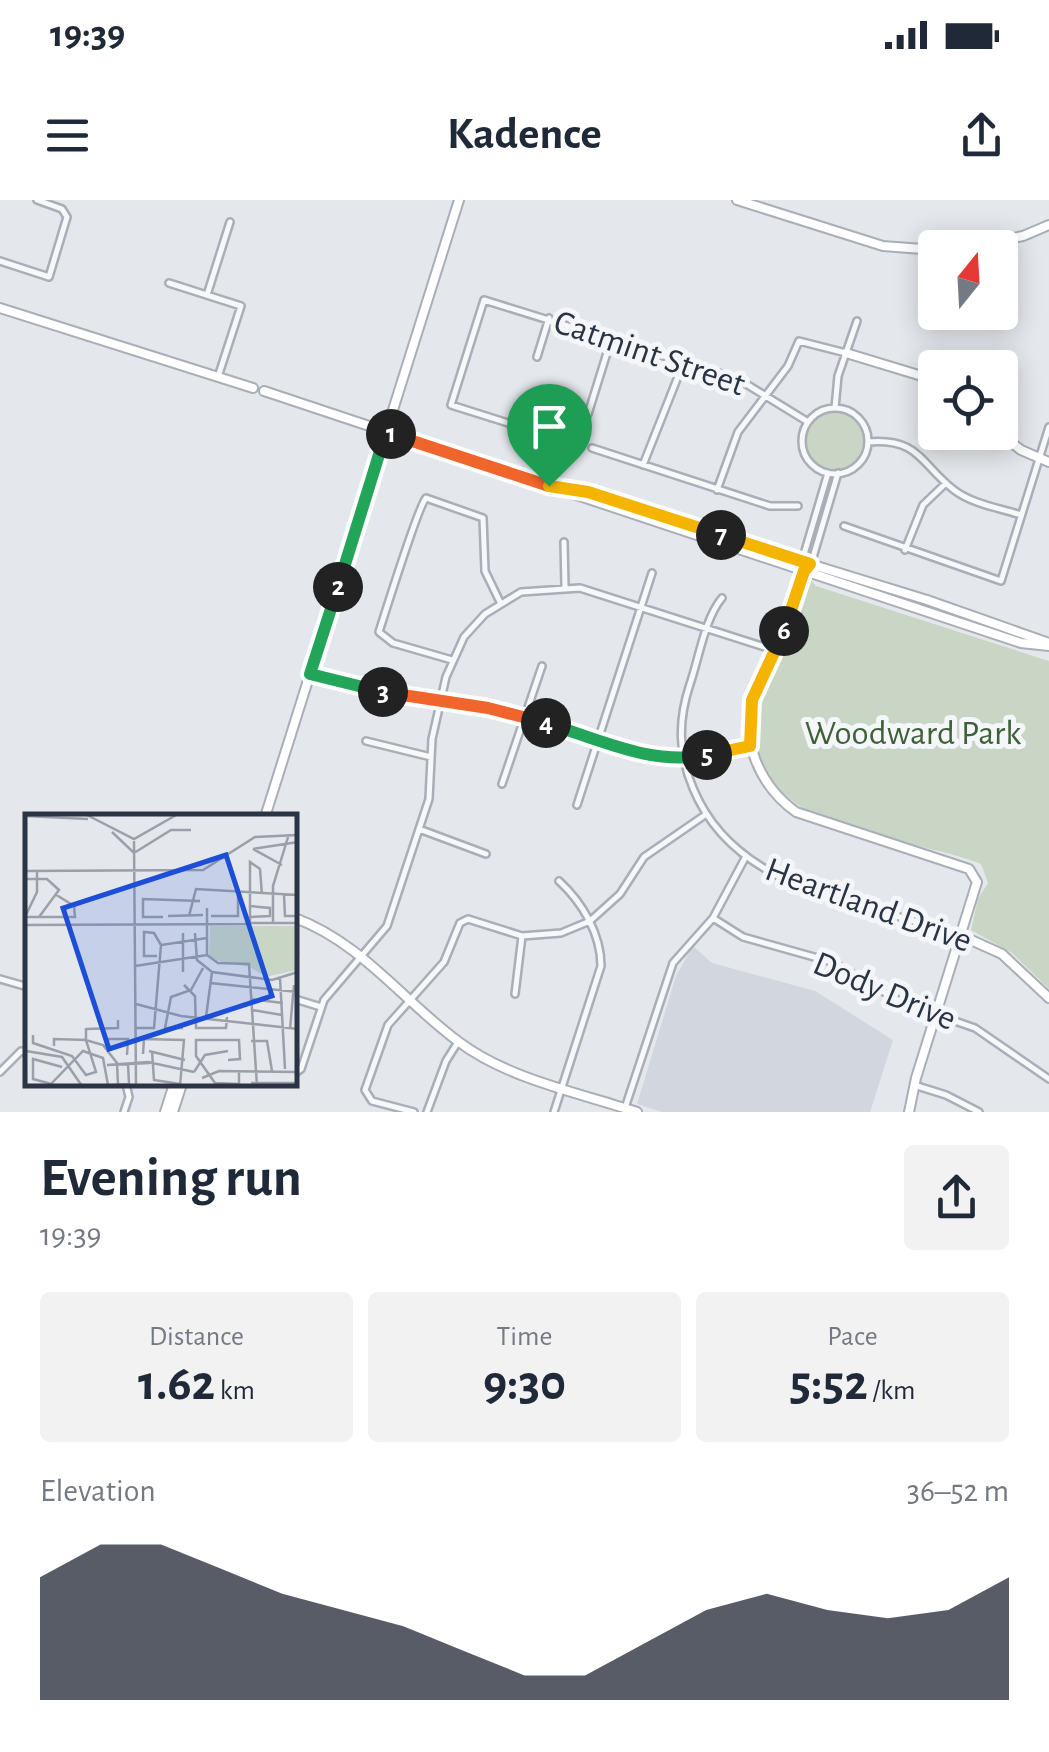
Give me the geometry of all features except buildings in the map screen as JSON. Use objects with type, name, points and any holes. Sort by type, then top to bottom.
[{"type":"street","points":[[0,262],[49,277],[68,217],[62,209],[37,200]]},
{"type":"street","points":[[266,814],[459,200]]},
{"type":"street","points":[[736,200],[883,246],[918,249]]},
{"type":"street","points":[[207,295],[230,222]]},
{"type":"street","points":[[1018,233],[1049,225]]},
{"type":"street","points":[[170,283],[241,306],[218,377]]},
{"type":"street","name":"Catmint Street","points":[[565,442],[450,406],[484,300],[738,379],[767,393],[808,422]]},
{"type":"street","points":[[0,308],[1049,644]]},
{"type":"street","points":[[537,357],[549,318]]},
{"type":"street","points":[[835,408],[857,320]]},
{"type":"street","points":[[549,486],[565,442],[588,414],[612,340]]},
{"type":"street","points":[[717,490],[731,445],[798,341],[918,375]]},
{"type":"street","points":[[643,465],[683,364]]},
{"type":"street","points":[[835,408],[860,419],[868,442],[856,466],[828,473],[805,455],[802,440],[808,422],[819,412],[835,408]]},
{"type":"street","points":[[844,526],[904,550],[1001,580],[1021,515],[1045,460],[1049,427]]},
{"type":"street","points":[[868,442],[884,440],[910,448],[972,500],[1021,515]]},
{"type":"street","points":[[1018,444],[1045,460]]},
{"type":"street","points":[[592,448],[770,506],[798,506]]},
{"type":"street","points":[[805,566],[828,473]]},
{"type":"street","points":[[838,473],[777,651],[752,700],[750,746],[770,788],[796,812],[972,872],[977,882],[914,1086],[910,1112]]},
{"type":"street","points":[[904,550],[923,505],[946,482]]},
{"type":"street","points":[[452,660],[394,642],[378,632],[402,571],[419,505],[426,498],[483,518],[485,571],[500,602]]},
{"type":"street","points":[[564,542],[565,587]]},
{"type":"street","points":[[577,805],[638,605],[652,572]]},
{"type":"street","points":[[298,1070],[331,987],[386,926],[432,784],[431,757],[440,699],[452,660],[464,637],[500,602],[521,592],[565,587],[638,605],[777,651]]},
{"type":"street","name":"Heartland Drive","points":[[722,598],[683,706],[682,759],[704,815],[746,858],[784,880],[960,935],[1002,954],[1049,998]]},
{"type":"street","points":[[502,784],[542,666]]},
{"type":"street","points":[[310,674],[525,717],[650,756],[682,759],[750,746]]},
{"type":"street","points":[[366,741],[431,757]]},
{"type":"street","points":[[414,1112],[366,1097],[388,1025],[444,962],[464,920],[522,936],[561,933],[590,921],[620,894],[644,857],[704,815]]},
{"type":"street","points":[[419,829],[486,854]]},
{"type":"street","points":[[625,1108],[673,963],[712,918],[746,858]]},
{"type":"street","points":[[554,1112],[601,966],[600,945],[590,921],[559,881]]},
{"type":"street","name":"Dody Drive","points":[[712,918],[742,937],[832,962],[903,1003],[988,1034],[1049,1079]]},
{"type":"street","points":[[298,919],[326,930],[361,956],[458,1042],[506,1067],[637,1112]]},
{"type":"street","points":[[514,994],[522,936]]},
{"type":"street","points":[[0,979],[25,986]]},
{"type":"street","points":[[298,1000],[321,1007]]},
{"type":"street","points":[[427,1112],[446,1060],[458,1042]]},
{"type":"street","points":[[0,1072],[21,1052],[25,1053]]},
{"type":"street","points":[[914,1086],[946,1095],[979,1112]]},
{"type":"street","points":[[124,1112],[129,1097],[127,1087]]},
{"type":"street","points":[[164,1112],[173,1087]]},
{"type":"street","points":[[173,1112],[181,1087]]},
{"type":"shaded area","points":[[693,946],[712,963],[815,991],[893,1040],[870,1112],[662,1112],[637,1104],[676,976]]},
{"type":"green space","points":[[836,411],[857,420],[866,441],[857,462],[836,471],[815,462],[806,441],[815,420]]},
{"type":"green space","name":"Woodward Park","points":[[811,580],[816,586],[1049,661],[1049,989],[1012,953],[971,930],[978,899],[988,883],[981,864],[835,823],[800,806],[773,784],[757,754],[755,714],[788,640],[805,584]]},
{"type":"route","points":[[386,432],[549,486],[588,492],[810,564],[804,571],[777,651],[754,693],[749,716],[750,746],[682,759],[650,756],[488,708],[375,690],[310,674],[386,432]]}]
